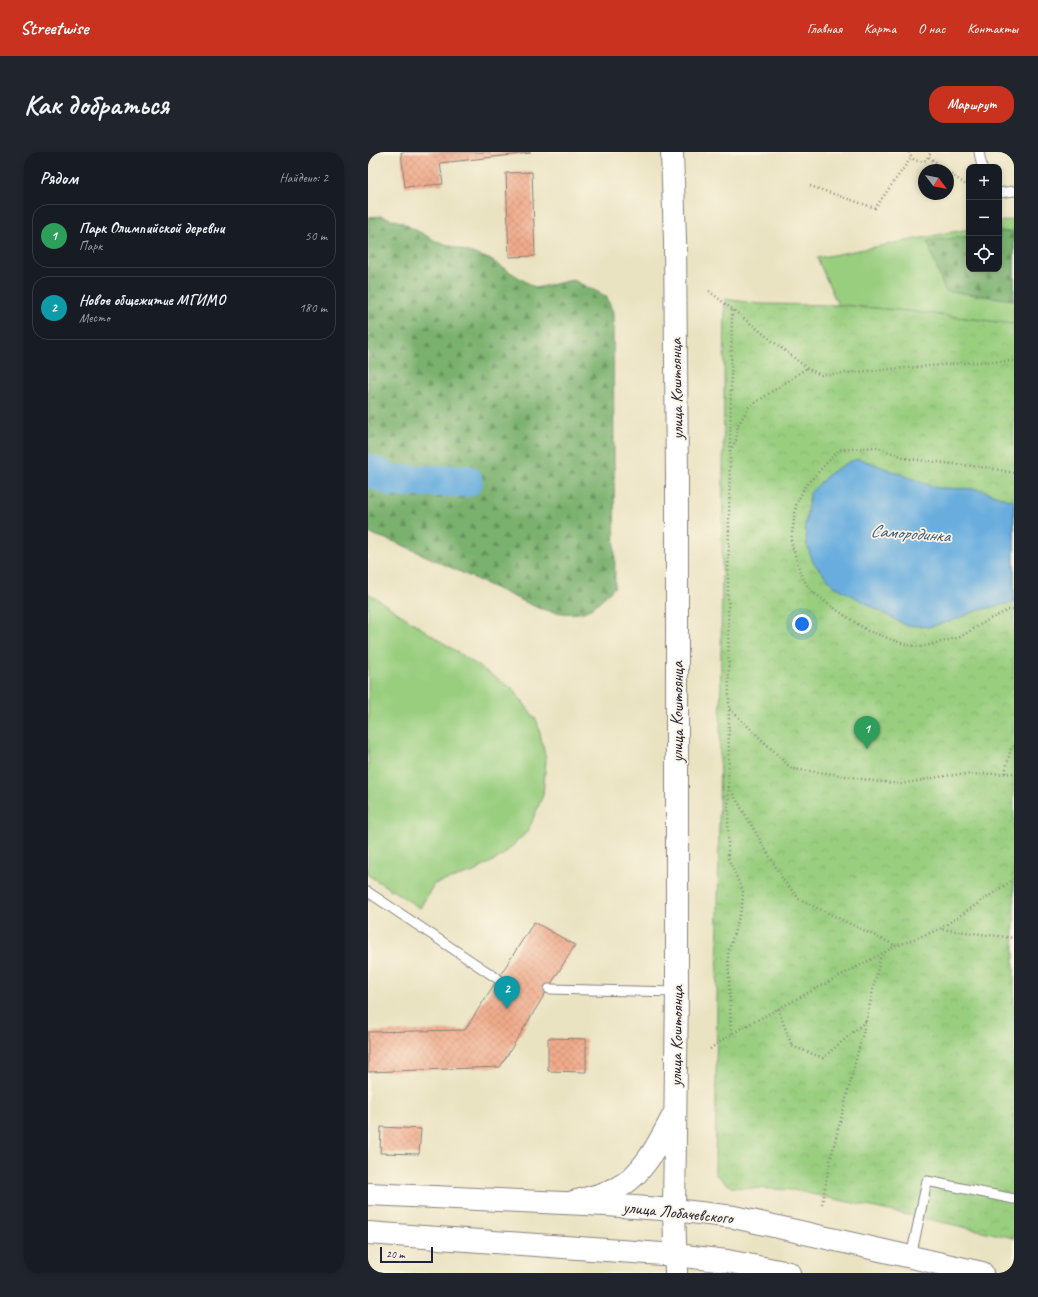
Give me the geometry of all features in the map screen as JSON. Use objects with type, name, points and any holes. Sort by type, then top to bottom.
[{"type":"street","name":"улица Коштоянца","points":[[672,152],[675,240],[677,461],[677,992],[674,1210],[676,1264]]},
{"type":"street","points":[[571,1203],[617,1188],[630,1180],[651,1154],[675,1111]]},
{"type":"street","name":"улица Лобачевского","points":[[368,1194],[571,1203],[674,1210],[734,1217],[982,1273]]},
{"type":"street","points":[[368,1233],[676,1264],[727,1261],[789,1273]]},
{"type":"lane","points":[[979,152],[981,164]]},
{"type":"lane","points":[[1002,193],[1014,191]]},
{"type":"lane","points":[[368,892],[498,979]]},
{"type":"lane","points":[[549,989],[677,992]]},
{"type":"lane","points":[[911,1257],[927,1181],[1014,1199]]},
{"type":"path","points":[[909,152],[911,158],[922,161],[929,157],[931,152]]},
{"type":"path","points":[[929,157],[938,164]]},
{"type":"path","points":[[810,186],[875,208],[911,158]]},
{"type":"path","points":[[954,176],[966,186]]},
{"type":"path","points":[[709,291],[807,368],[821,376],[978,362],[1014,361]]},
{"type":"path","points":[[731,1034],[728,953],[742,907],[743,892],[728,858],[729,453],[732,310]]},
{"type":"path","points":[[729,453],[736,440],[738,425],[749,407],[807,368]]},
{"type":"path","points":[[1014,474],[990,468],[909,459],[876,447],[839,450],[806,486],[796,505],[791,541],[800,572],[807,585],[814,593],[868,631],[907,645],[922,648],[960,637],[1008,610],[1014,610]]},
{"type":"path","points":[[729,709],[792,769],[902,784],[950,775],[1014,773]]},
{"type":"path","points":[[1005,773],[1011,748],[1014,746]]},
{"type":"path","points":[[729,787],[784,881],[799,899],[896,946]]},
{"type":"path","points":[[710,1049],[731,1034],[896,946],[940,929],[1014,879]]},
{"type":"path","points":[[940,929],[1014,938]]},
{"type":"path","points":[[822,1204],[830,1160],[866,1021],[881,954]]},
{"type":"path","points":[[778,1009],[792,1046],[823,1058],[866,1021]]},
{"type":"green space","points":[[382,216],[401,222],[434,240],[489,259],[536,288],[573,280],[606,296],[613,312],[615,587],[588,610],[570,613],[538,608],[398,543],[368,533],[368,217]]},
{"type":"green space","points":[[1014,219],[1014,324],[898,310],[838,305],[817,258],[966,230],[966,272],[1002,272],[1002,221]]},
{"type":"green space","points":[[1014,231],[1014,300],[945,291],[927,241],[966,236],[966,272],[1002,272],[1002,232]]},
{"type":"green space","points":[[725,299],[760,304],[838,305],[898,310],[1014,324],[1014,1238],[793,1190],[731,1187],[715,1174]]},
{"type":"green space","points":[[368,593],[513,689],[537,721],[546,759],[543,795],[528,831],[503,855],[474,872],[434,884],[420,908],[368,875]]},
{"type":"water","points":[[858,459],[937,488],[978,489],[1014,500],[1014,602],[976,611],[952,621],[929,627],[905,625],[833,585],[813,562],[807,545],[805,526],[810,493],[830,473],[849,462]]},
{"type":"building","points":[[401,152],[530,153],[440,163],[443,184],[405,187]]},
{"type":"building","points":[[532,172],[535,256],[509,257],[506,173]]},
{"type":"building","points":[[534,922],[575,945],[500,1067],[368,1072],[368,1032],[465,1030]]},
{"type":"building","points":[[548,1038],[586,1039],[586,1072],[548,1071]]},
{"type":"building","points":[[381,1127],[421,1129],[419,1154],[380,1153]]},
{"type":"waterway","name":"Самородинка","points":[[368,470],[393,481],[467,481]]},
{"type":"place","name":"Парк Олимпийской деревни","points":[[867,749]]},
{"type":"place","name":"Новое общежитие МГИМО","points":[[507,1009]]}]
